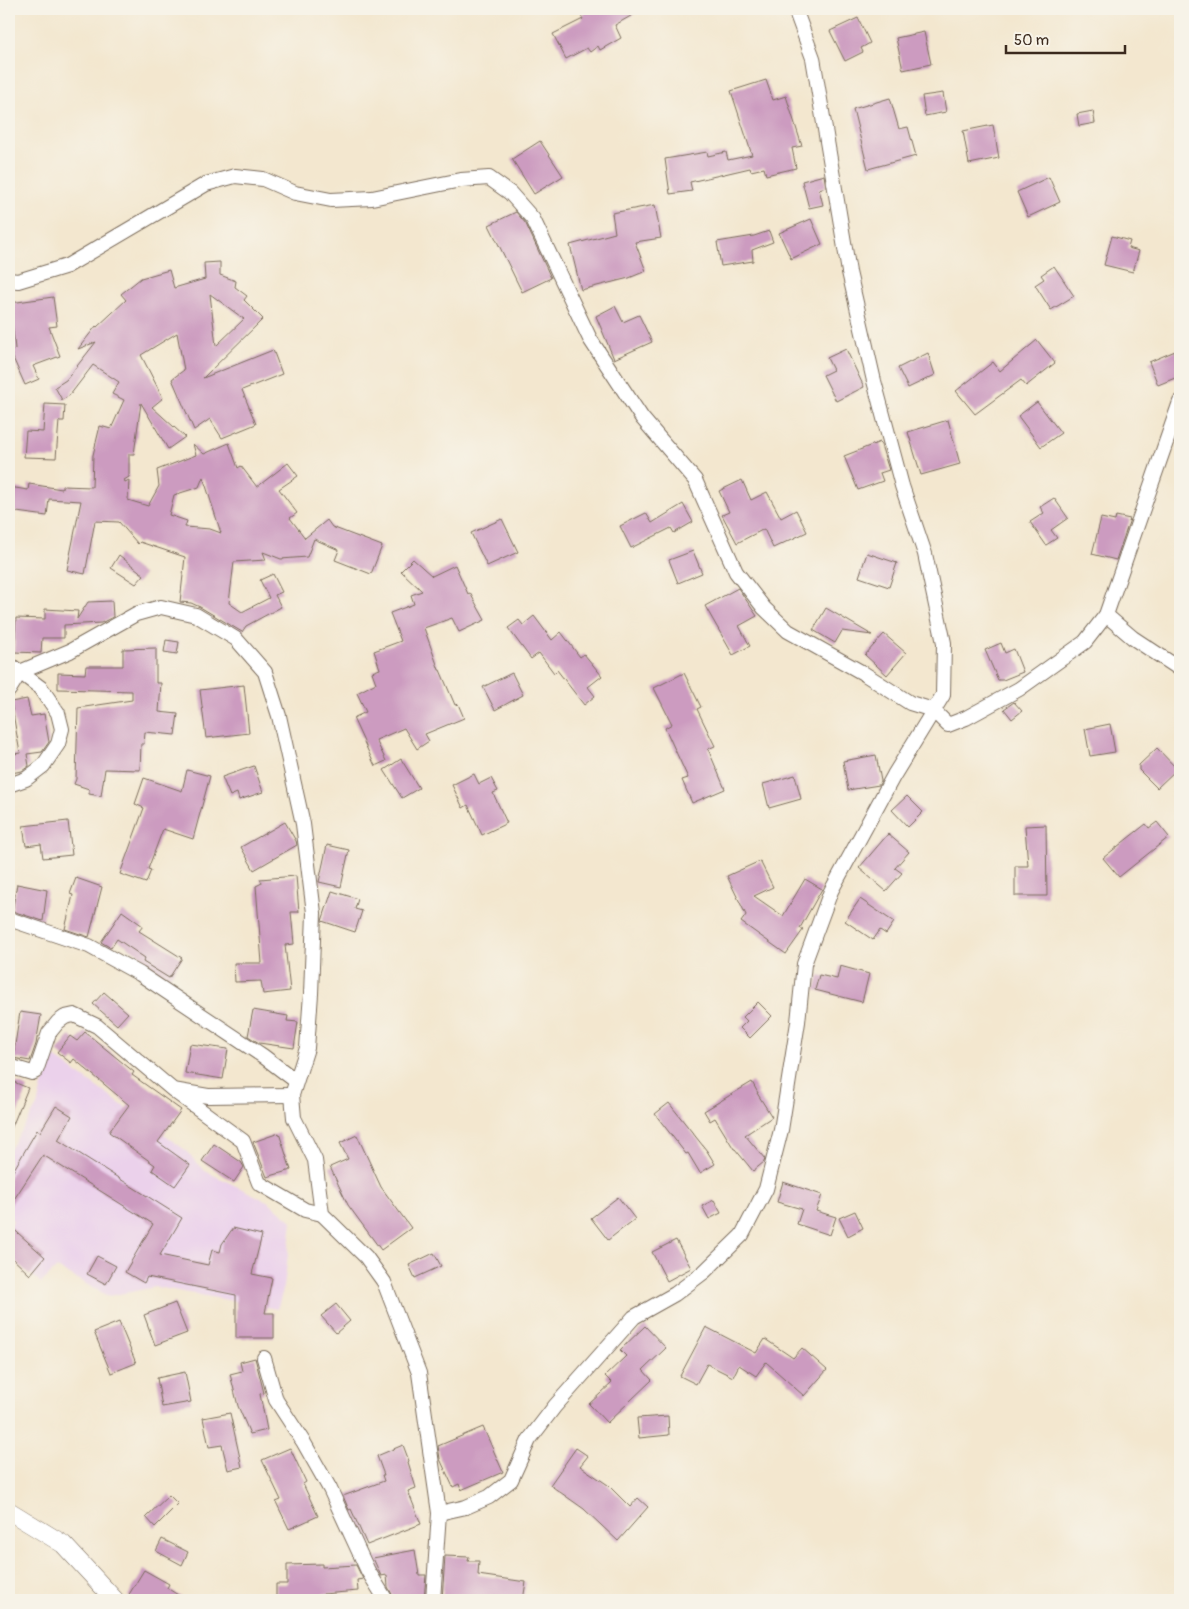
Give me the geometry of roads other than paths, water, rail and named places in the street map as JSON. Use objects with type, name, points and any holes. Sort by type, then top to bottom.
[{"type":"street","points":[[439,1513],[466,1507],[489,1497],[511,1480],[529,1440],[555,1406],[634,1317],[682,1289],[704,1272],[742,1235],[766,1189],[781,1130],[798,1022],[804,964],[831,891],[894,775],[944,695],[944,643],[925,554],[902,486],[872,372],[849,272],[814,58],[795,9]]},
{"type":"street","points":[[9,280],[18,280],[67,266],[206,184],[236,176],[263,179],[295,193],[331,200],[372,198],[461,180],[489,178],[510,193],[533,219],[590,339],[642,418],[695,480],[736,572],[764,608],[788,631],[863,673],[910,703],[933,710],[948,725],[966,718],[1018,689],[1085,642],[1106,615],[1180,402]]},
{"type":"street","points":[[14,668],[70,651],[136,614],[161,607],[196,614],[236,639],[265,672],[279,716],[303,824],[314,913],[311,994],[306,1048],[292,1095],[294,1118],[315,1160],[322,1214]]},
{"type":"street","points":[[1106,615],[1133,638],[1180,669]]},
{"type":"street","points":[[9,690],[14,668]]},
{"type":"street","points":[[9,785],[26,779],[43,766],[58,744],[62,729],[58,713],[41,688],[14,668]]},
{"type":"street","points":[[9,919],[89,946],[140,974],[263,1056],[296,1081]]},
{"type":"street","points":[[9,1066],[32,1072],[36,1071],[49,1033],[58,1022],[74,1015],[97,1026],[173,1090],[243,1141],[259,1183],[305,1210],[322,1214],[366,1257],[384,1282],[419,1372],[439,1513],[434,1600]]},
{"type":"street","points":[[173,1090],[208,1096],[292,1095]]},
{"type":"street","points":[[264,1358],[276,1400],[304,1443],[330,1489],[368,1571],[386,1600]]},
{"type":"street","points":[[9,1511],[63,1544],[115,1600]]}]
